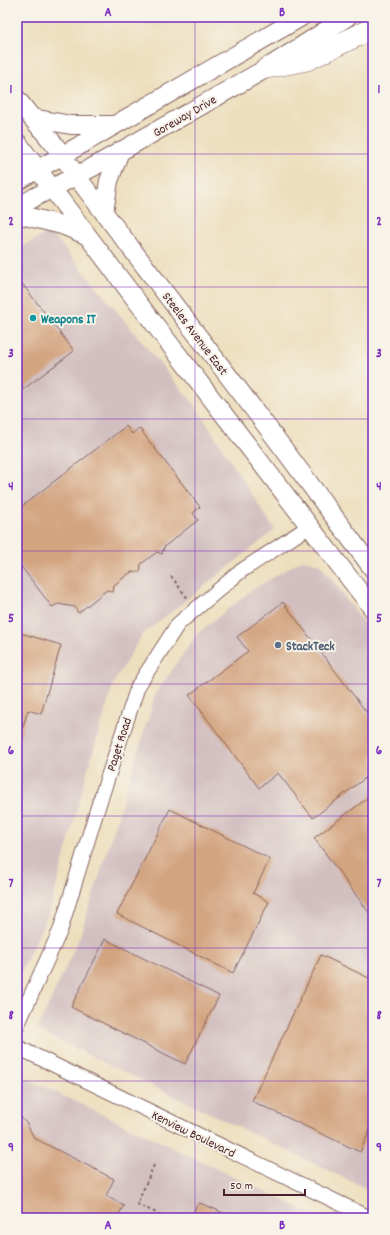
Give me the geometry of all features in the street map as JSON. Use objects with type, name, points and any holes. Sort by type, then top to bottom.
[{"type":"highway","points":[[266,68],[307,60],[373,28]]},
{"type":"main road","name":"Goreway Drive","points":[[17,181],[301,17]]},
{"type":"main road","name":"Goreway Drive","points":[[17,208],[35,197],[93,168],[120,151],[266,68],[347,17]]},
{"type":"main road","name":"Steeles Avenue East","points":[[17,99],[54,144],[373,569]]},
{"type":"main road","points":[[32,118],[71,125],[115,125]]},
{"type":"main road","name":"Steeles Avenue East","points":[[17,142],[373,609]]},
{"type":"main road","points":[[104,212],[109,181],[120,151]]},
{"type":"main road","points":[[17,214],[62,225],[89,237]]},
{"type":"street","name":"Paget Road","points":[[17,1026],[60,931],[97,810],[138,686],[178,624],[241,571],[310,526]]},
{"type":"street","name":"Kenview Boulevard","points":[[17,1048],[370,1218]]},
{"type":"path","points":[[171,576],[196,609]]},
{"type":"path","points":[[154,1165],[137,1204],[165,1217]]},
{"type":"shaded area","points":[[50,231],[196,407],[275,530],[142,635],[114,682],[89,765],[50,910],[17,981],[17,250]]},
{"type":"shaded area","points":[[302,560],[320,564],[373,635],[373,1192],[37,1030],[80,936],[156,693],[197,634],[252,590]]},
{"type":"shaded area","points":[[17,1074],[268,1193],[321,1218],[17,1218]]},
{"type":"building","name":"Weapons IT","points":[[17,277],[74,351],[17,394]]},
{"type":"building","points":[[126,426],[132,434],[139,428],[200,507],[193,513],[198,520],[164,547],[162,554],[157,552],[141,564],[140,572],[131,572],[114,585],[113,592],[107,590],[78,613],[75,607],[58,604],[52,607],[17,561],[17,510]]},
{"type":"building","points":[[283,602],[373,721],[373,772],[313,818],[278,773],[259,788],[189,695],[248,651],[237,637]]},
{"type":"building","points":[[17,632],[61,645],[41,714],[28,710],[19,740],[17,740]]},
{"type":"building","points":[[373,794],[373,918],[314,838]]},
{"type":"building","points":[[170,809],[270,859],[253,893],[269,902],[233,973],[117,914]]},
{"type":"building","points":[[105,939],[219,996],[185,1064],[71,1007]]},
{"type":"building","points":[[321,955],[373,980],[373,1123],[360,1152],[252,1101]]},
{"type":"building","points":[[17,1113],[27,1124],[34,1138],[114,1179],[106,1196],[124,1205],[117,1218],[17,1218]]},
{"type":"building","points":[[200,1203],[233,1218],[191,1218],[197,1205]]},
{"type":"place","name":"Weapons IT","points":[[33,318]]},
{"type":"place","name":"StackTeck","points":[[278,645]]}]
